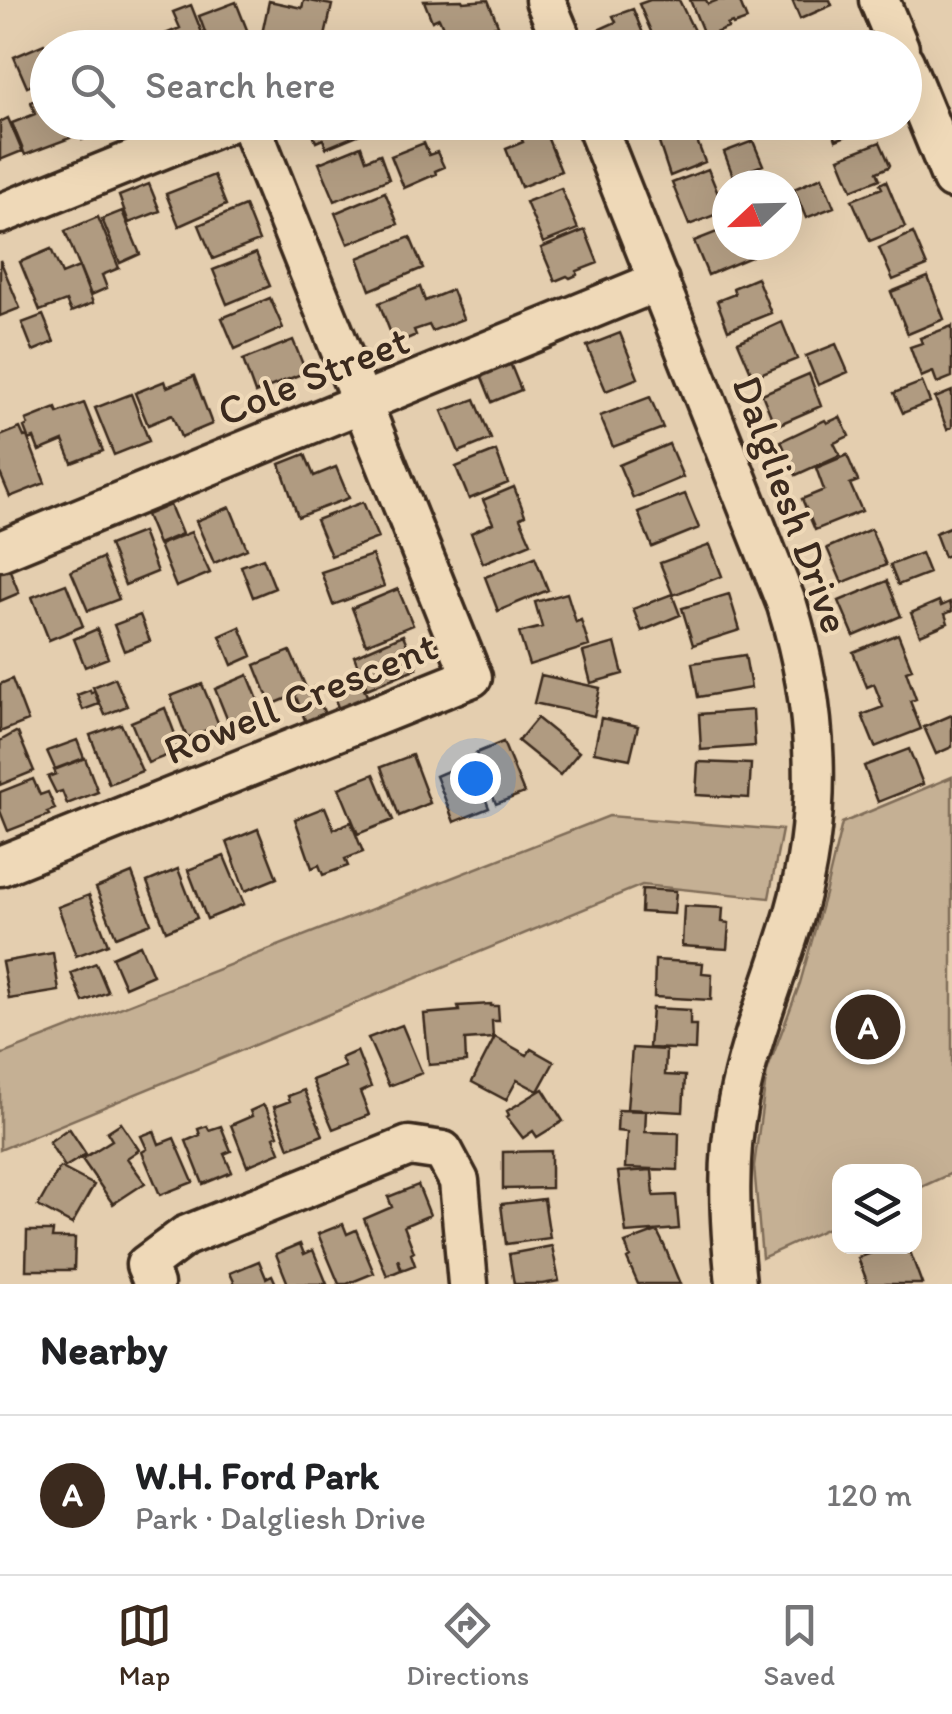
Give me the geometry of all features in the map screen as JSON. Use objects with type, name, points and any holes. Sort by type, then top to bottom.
[{"type":"street","points":[[545,0],[557,30]]},
{"type":"street","points":[[880,0],[892,30]]},
{"type":"street","points":[[922,106],[952,179]]},
{"type":"street","points":[[0,214],[184,140]]},
{"type":"street","points":[[255,140],[362,404]]},
{"type":"street","name":"Dalgliesh Drive","points":[[602,140],[788,605],[798,640],[814,742],[812,818],[796,910],[750,1048],[737,1105],[730,1196],[736,1284]]},
{"type":"street","name":"Cole Street","points":[[0,551],[659,282]]},
{"type":"street","name":"Rowell Crescent","points":[[0,866],[472,677],[362,404]]},
{"type":"street","points":[[154,1284],[146,1265],[185,1236],[409,1146],[442,1151],[459,1181],[468,1284]]},
{"type":"shaded area","points":[[952,777],[952,1173],[922,1187],[922,1164],[832,1164],[832,1226],[762,1258],[754,1166],[767,1071],[800,983],[842,823]]},
{"type":"shaded area","points":[[609,816],[782,830],[769,898],[642,885],[0,1150],[0,1055]]},
{"type":"building","points":[[304,0],[332,5],[326,30],[263,30],[269,1],[302,8]]},
{"type":"building","points":[[488,0],[498,25],[485,30],[444,30],[439,18],[432,21],[424,1]]},
{"type":"building","points":[[679,0],[694,30],[650,30],[639,4]]},
{"type":"building","points":[[690,0],[706,0],[708,4],[739,0],[747,20],[727,25],[723,30],[702,30]]},
{"type":"building","points":[[792,0],[830,0],[832,5],[800,19]]},
{"type":"building","points":[[236,2],[247,30],[204,30],[199,16]]},
{"type":"building","points":[[191,5],[201,30],[175,30],[180,28],[173,12]]},
{"type":"building","points":[[633,9],[642,30],[598,30],[616,22],[613,16]]},
{"type":"building","points":[[30,50],[30,86],[27,87],[14,57]]},
{"type":"building","points":[[30,116],[30,140],[65,140],[25,155],[12,123]]},
{"type":"building","points":[[8,118],[22,151],[0,160],[0,122]]},
{"type":"building","points":[[323,140],[345,140],[326,148]]},
{"type":"building","points":[[548,140],[561,171],[521,187],[506,149],[523,142]]},
{"type":"building","points":[[658,140],[697,140],[705,162],[670,176]]},
{"type":"building","points":[[753,141],[763,165],[731,170],[724,152]]},
{"type":"building","points":[[880,142],[889,167],[877,172],[880,179],[852,190],[839,158]]},
{"type":"building","points":[[424,143],[429,155],[437,152],[444,167],[404,188],[391,156]]},
{"type":"building","points":[[361,146],[366,160],[380,154],[389,179],[335,201],[319,163]]},
{"type":"building","points":[[708,169],[712,179],[712,216],[689,225],[672,183]]},
{"type":"building","points":[[214,175],[226,205],[179,226],[166,194]]},
{"type":"building","points":[[822,177],[834,207],[806,218],[802,186]]},
{"type":"building","points":[[886,181],[905,227],[870,241],[852,200],[882,188],[880,184]]},
{"type":"building","points":[[149,184],[160,211],[129,223],[119,196]]},
{"type":"building","points":[[561,188],[578,229],[543,243],[526,202]]},
{"type":"building","points":[[385,192],[398,224],[348,244],[335,213]]},
{"type":"building","points":[[245,206],[259,241],[213,259],[199,225]]},
{"type":"building","points":[[122,211],[140,254],[120,263],[102,219]]},
{"type":"building","points":[[98,217],[119,268],[102,275],[107,288],[91,295],[65,231]]},
{"type":"building","points":[[585,230],[598,263],[570,278],[555,281],[541,248]]},
{"type":"building","points":[[913,233],[927,266],[893,280],[879,248]]},
{"type":"building","points":[[712,234],[712,260],[744,260],[708,275],[694,241]]},
{"type":"building","points":[[410,237],[423,268],[370,290],[358,258]]},
{"type":"building","points":[[51,249],[62,274],[79,267],[93,303],[71,312],[66,301],[40,311],[20,262]]},
{"type":"building","points":[[256,253],[270,286],[227,304],[213,270]]},
{"type":"building","points":[[0,260],[20,308],[0,316]]},
{"type":"building","points":[[928,277],[944,319],[908,334],[891,292]]},
{"type":"building","points":[[757,278],[771,313],[728,330],[717,301],[735,294],[733,288]]},
{"type":"building","points":[[420,287],[425,301],[452,290],[463,319],[432,331],[429,325],[414,330],[416,335],[395,344],[379,303]]},
{"type":"building","points":[[270,298],[283,328],[235,349],[222,318]]},
{"type":"building","points":[[43,315],[54,342],[33,351],[22,323]]},
{"type":"building","points":[[782,322],[797,359],[753,377],[738,342]]},
{"type":"building","points":[[952,326],[952,377],[937,383],[933,372],[921,377],[910,347],[922,343],[920,338]]},
{"type":"building","points":[[620,333],[638,378],[606,391],[587,346]]},
{"type":"building","points":[[293,340],[306,372],[255,393],[243,360]]},
{"type":"building","points":[[836,344],[848,372],[818,385],[806,356]]},
{"type":"building","points":[[510,363],[521,390],[492,402],[481,375]]},
{"type":"building","points":[[809,374],[821,406],[775,426],[762,394]]},
{"type":"building","points":[[194,376],[212,424],[181,437],[172,415],[148,425],[135,393],[165,381],[167,387]]},
{"type":"building","points":[[922,382],[930,402],[903,413],[894,393]]},
{"type":"building","points":[[952,391],[952,427],[947,429],[935,398]]},
{"type":"building","points":[[131,394],[149,441],[114,455],[95,408]]},
{"type":"building","points":[[650,397],[663,428],[613,447],[600,416]]},
{"type":"building","points":[[475,399],[491,439],[459,452],[442,411]]},
{"type":"building","points":[[84,403],[103,451],[72,463],[63,441],[39,451],[34,438],[29,440],[24,427],[28,425],[26,420],[56,408],[58,413]]},
{"type":"building","points":[[840,417],[849,436],[834,443],[840,455],[796,475],[781,441]]},
{"type":"building","points":[[20,428],[27,436],[45,483],[10,497],[0,473],[0,436]]},
{"type":"building","points":[[669,444],[683,477],[633,498],[619,465]]},
{"type":"building","points":[[496,451],[508,483],[469,499],[456,467]]},
{"type":"building","points":[[305,454],[314,476],[336,467],[349,498],[298,517],[280,464]]},
{"type":"building","points":[[847,455],[858,481],[850,484],[862,511],[815,530],[802,499],[824,490],[816,468]]},
{"type":"building","points":[[514,487],[525,515],[520,518],[531,543],[483,563],[471,533],[493,523],[483,500]]},
{"type":"building","points":[[685,494],[699,528],[652,547],[638,512]]},
{"type":"building","points":[[363,502],[378,538],[331,556],[316,520]]},
{"type":"building","points":[[170,505],[182,534],[158,544],[146,515]]},
{"type":"building","points":[[230,507],[247,549],[214,563],[196,521]]},
{"type":"building","points":[[952,526],[952,554],[944,557],[935,533]]},
{"type":"building","points":[[871,529],[886,565],[842,583],[827,548]]},
{"type":"building","points":[[142,532],[157,572],[125,585],[109,545]]},
{"type":"building","points":[[191,532],[210,573],[176,587],[159,545]]},
{"type":"building","points":[[710,545],[722,576],[673,595],[660,563]]},
{"type":"building","points":[[921,553],[929,573],[898,585],[890,565]]},
{"type":"building","points":[[372,555],[384,586],[333,605],[321,572]]},
{"type":"building","points":[[535,557],[548,590],[498,611],[485,577]]},
{"type":"building","points":[[102,558],[119,599],[88,611],[71,571]]},
{"type":"building","points":[[263,558],[275,588],[253,597],[241,566]]},
{"type":"building","points":[[9,568],[19,593],[0,601],[0,572]]},
{"type":"building","points":[[887,581],[901,616],[854,636],[839,601]]},
{"type":"building","points":[[66,584],[83,626],[49,640],[32,597]]},
{"type":"building","points":[[398,589],[413,625],[366,644],[352,608]]},
{"type":"building","points":[[567,593],[589,646],[529,665],[519,633],[542,627],[535,602]]},
{"type":"building","points":[[672,594],[680,615],[642,631],[633,609]]},
{"type":"building","points":[[729,594],[740,630],[693,645],[682,608]]},
{"type":"building","points":[[939,601],[941,606],[950,602],[952,611],[945,614],[948,623],[920,635],[911,613]]},
{"type":"building","points":[[140,615],[150,641],[124,651],[114,625]]},
{"type":"building","points":[[240,627],[252,656],[232,665],[220,636]]},
{"type":"building","points":[[97,629],[108,658],[85,667],[74,639]]},
{"type":"building","points":[[898,634],[912,669],[906,671],[916,699],[910,701],[921,729],[875,747],[862,715],[883,707],[874,684],[867,687],[853,652]]},
{"type":"building","points":[[403,635],[417,668],[367,689],[354,656]]},
{"type":"building","points":[[615,643],[623,674],[591,683],[583,652]]},
{"type":"building","points":[[290,651],[307,690],[314,687],[326,717],[307,725],[295,695],[271,705],[255,665]]},
{"type":"building","points":[[745,655],[751,688],[698,697],[692,663]]},
{"type":"building","points":[[248,675],[265,717],[232,731],[215,689]]},
{"type":"building","points":[[541,675],[600,688],[594,716],[534,703]]},
{"type":"building","points":[[115,678],[127,706],[105,715],[93,687]]},
{"type":"building","points":[[12,679],[28,721],[0,732],[0,684]]},
{"type":"building","points":[[361,681],[370,703],[341,715],[332,692]]},
{"type":"building","points":[[202,684],[219,725],[187,738],[171,696]]},
{"type":"building","points":[[90,690],[99,704],[83,710],[77,695]]},
{"type":"building","points":[[165,708],[181,750],[148,763],[131,722]]},
{"type":"building","points":[[753,710],[755,746],[701,750],[699,714]]},
{"type":"building","points":[[952,715],[952,747],[936,754],[924,727]]},
{"type":"building","points":[[537,718],[579,752],[560,775],[518,741]]},
{"type":"building","points":[[601,718],[638,726],[630,759],[594,752]]},
{"type":"building","points":[[121,724],[142,771],[109,784],[90,735]]},
{"type":"building","points":[[16,732],[34,771],[0,785],[0,741]]},
{"type":"building","points":[[77,740],[84,758],[55,769],[47,751]]},
{"type":"building","points":[[503,742],[524,793],[496,804],[476,753]]},
{"type":"building","points":[[909,749],[923,784],[878,802],[864,766]]},
{"type":"building","points":[[412,755],[430,803],[399,816],[381,767]]},
{"type":"building","points":[[85,758],[98,792],[67,804],[62,791],[56,793],[48,777],[56,774],[54,770]]},
{"type":"building","points":[[471,761],[489,808],[454,822],[436,776]]},
{"type":"building","points":[[698,762],[751,764],[749,798],[696,795]]},
{"type":"building","points":[[374,774],[393,820],[358,834],[339,788]]},
{"type":"building","points":[[33,779],[40,795],[48,792],[55,809],[8,831],[0,811],[0,792]]},
{"type":"building","points":[[325,807],[334,829],[351,822],[363,852],[345,859],[348,866],[323,875],[319,865],[312,868],[295,819]]},
{"type":"building","points":[[258,829],[277,878],[245,891],[227,842]]},
{"type":"building","points":[[224,856],[244,904],[207,919],[188,870]]},
{"type":"building","points":[[178,869],[197,918],[166,931],[147,882]]},
{"type":"building","points":[[132,873],[151,923],[116,937],[96,888]]},
{"type":"building","points":[[642,889],[676,891],[674,914],[641,912]]},
{"type":"building","points":[[89,895],[108,944],[76,956],[58,907]]},
{"type":"building","points":[[684,906],[723,908],[722,922],[729,923],[727,949],[682,946]]},
{"type":"building","points":[[140,945],[153,975],[125,987],[112,957]]},
{"type":"building","points":[[53,953],[59,991],[9,999],[2,962]]},
{"type":"building","points":[[655,960],[703,963],[702,973],[712,974],[711,1000],[654,997]]},
{"type":"building","points":[[96,963],[108,992],[83,1002],[71,973]]},
{"type":"building","points":[[498,1006],[499,1021],[492,1021],[493,1038],[465,1040],[466,1062],[429,1065],[424,1014]]},
{"type":"building","points":[[652,1008],[690,1010],[690,1025],[696,1025],[695,1050],[649,1048]]},
{"type":"building","points":[[402,1025],[422,1073],[389,1086],[368,1038]]},
{"type":"building","points":[[495,1037],[527,1055],[531,1049],[554,1062],[538,1091],[517,1080],[506,1100],[472,1082]]},
{"type":"building","points":[[632,1048],[666,1050],[665,1075],[685,1076],[683,1112],[627,1109]]},
{"type":"building","points":[[357,1051],[371,1087],[360,1092],[369,1115],[333,1129],[312,1080],[345,1067],[341,1058]]},
{"type":"building","points":[[543,1089],[563,1121],[537,1137],[533,1131],[523,1138],[507,1117],[507,1111]]},
{"type":"building","points":[[304,1090],[323,1135],[289,1148],[274,1107]]},
{"type":"building","points":[[263,1105],[278,1135],[274,1137],[280,1152],[247,1166],[231,1125],[252,1116],[250,1111]]},
{"type":"building","points":[[618,1110],[646,1111],[645,1132],[679,1133],[678,1170],[625,1168],[627,1132],[617,1131]]},
{"type":"building","points":[[121,1123],[139,1150],[127,1158],[145,1183],[113,1204],[82,1159],[112,1140],[107,1132]]},
{"type":"building","points":[[207,1126],[209,1130],[221,1126],[231,1151],[224,1154],[232,1172],[203,1184],[186,1141],[200,1135],[198,1129]]},
{"type":"building","points":[[69,1128],[86,1154],[65,1167],[49,1142]]},
{"type":"building","points":[[154,1131],[159,1144],[174,1138],[193,1182],[160,1195],[142,1152],[147,1149],[141,1136]]},
{"type":"building","points":[[551,1151],[551,1188],[503,1189],[503,1152]]},
{"type":"building","points":[[60,1167],[94,1185],[72,1224],[38,1206]]},
{"type":"building","points":[[652,1170],[654,1196],[676,1195],[679,1229],[626,1233],[618,1172]]},
{"type":"building","points":[[418,1185],[430,1215],[404,1226],[415,1265],[402,1270],[398,1259],[401,1270],[387,1276],[364,1219],[392,1207],[388,1197]]},
{"type":"building","points":[[544,1199],[550,1238],[506,1244],[501,1204]]},
{"type":"building","points":[[343,1224],[347,1234],[356,1230],[374,1273],[339,1284],[318,1234]]},
{"type":"building","points":[[27,1231],[53,1231],[52,1238],[75,1238],[74,1270],[26,1270]]},
{"type":"building","points":[[657,1231],[680,1284],[638,1284],[627,1259],[630,1257],[625,1243]]},
{"type":"building","points":[[300,1244],[304,1254],[313,1250],[327,1284],[288,1284],[276,1254]]},
{"type":"building","points":[[552,1246],[559,1281],[514,1284],[509,1254]]},
{"type":"building","points":[[869,1254],[911,1254],[922,1284],[868,1284],[858,1258]]},
{"type":"building","points":[[259,1261],[266,1278],[272,1275],[276,1284],[235,1284],[230,1273]]},
{"type":"place","name":"W.H. Ford Park","points":[[868,1027]]}]
